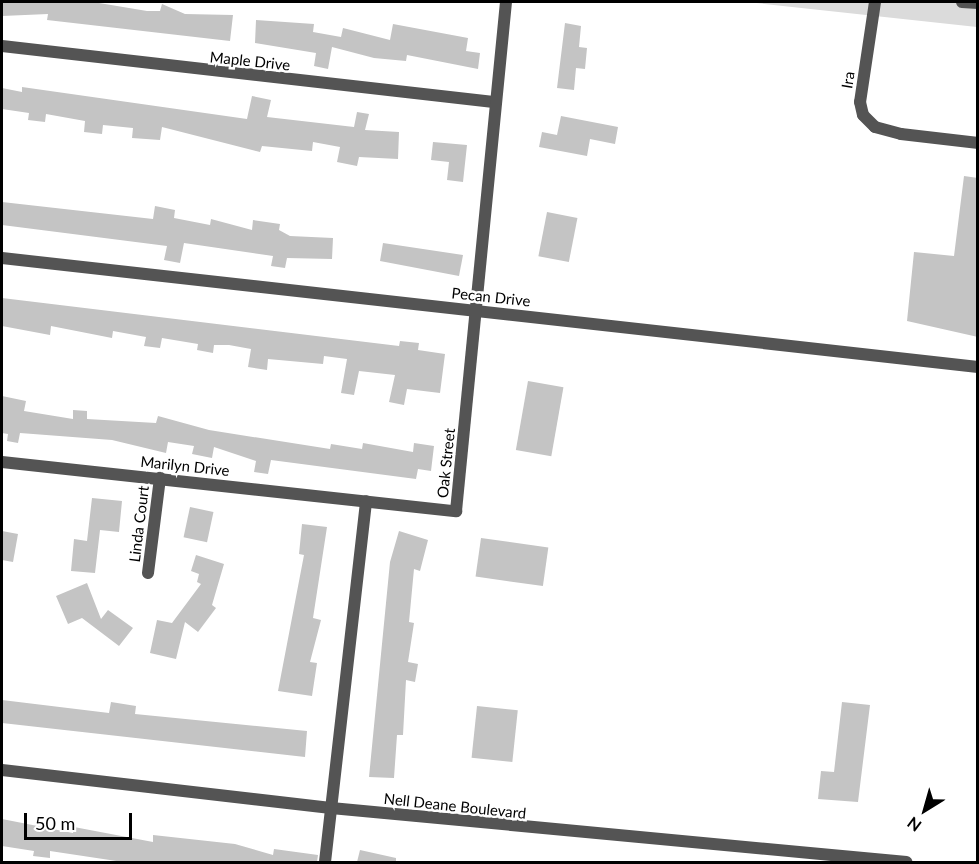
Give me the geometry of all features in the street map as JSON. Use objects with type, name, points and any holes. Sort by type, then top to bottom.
[{"type":"street","name":"Oak Street","points":[[366,501],[456,511],[506,2]]},
{"type":"street","name":"Ira","points":[[875,2],[860,102],[863,115],[874,127],[901,134],[978,142]]},
{"type":"street","points":[[962,2],[978,3]]},
{"type":"street","name":"Maple Drive","points":[[2,46],[496,102]]},
{"type":"street","name":"Pecan Drive","points":[[2,258],[978,368]]},
{"type":"street","name":"Marilyn Drive","points":[[2,462],[366,501]]},
{"type":"street","name":"Linda Court","points":[[148,573],[160,478]]},
{"type":"street","points":[[325,862],[366,501]]},
{"type":"street","name":"Nell Deane Boulevard","points":[[2,770],[331,808],[906,862]]},
{"type":"shaded area","points":[[747,2],[977,2],[977,27]]},
{"type":"building","points":[[2,2],[99,3],[147,11],[160,11],[162,4],[185,14],[233,15],[230,41],[47,20],[48,14],[2,16]]},
{"type":"building","points":[[256,20],[314,24],[313,32],[341,37],[343,28],[390,40],[393,24],[468,38],[466,51],[480,53],[478,69],[407,55],[406,61],[374,58],[332,47],[328,69],[314,66],[316,53],[255,43]]},
{"type":"building","points":[[565,23],[581,26],[579,47],[587,48],[585,69],[576,68],[574,90],[557,88]]},
{"type":"building","points":[[22,87],[247,119],[252,96],[271,100],[267,117],[354,127],[357,112],[369,114],[365,130],[399,132],[398,159],[359,157],[357,166],[337,162],[340,147],[313,142],[312,151],[262,146],[260,152],[162,127],[160,140],[132,138],[133,128],[103,125],[102,134],[84,132],[85,121],[46,114],[45,122],[28,120],[29,113],[2,109],[2,88],[22,92]]},
{"type":"building","points":[[561,116],[618,127],[615,144],[590,139],[587,156],[539,147],[542,132],[557,135]]},
{"type":"building","points":[[433,142],[467,145],[463,182],[447,180],[449,162],[431,160]]},
{"type":"building","points":[[964,176],[978,178],[978,337],[907,321],[914,252],[954,256]]},
{"type":"building","points":[[2,202],[153,219],[155,206],[175,210],[174,218],[210,225],[211,219],[252,230],[253,220],[280,224],[279,230],[290,236],[333,238],[332,259],[287,258],[285,268],[271,266],[273,256],[184,243],[180,263],[164,260],[167,246],[2,225]]},
{"type":"building","points":[[547,212],[577,218],[569,262],[538,256]]},
{"type":"building","points":[[383,243],[463,255],[459,276],[380,261]]},
{"type":"building","points":[[2,298],[399,346],[400,341],[419,343],[418,350],[445,354],[440,393],[407,389],[404,405],[389,402],[395,375],[359,371],[354,395],[341,393],[347,359],[324,356],[323,364],[268,359],[267,370],[248,367],[251,349],[229,345],[214,345],[213,353],[197,350],[198,344],[162,338],[160,348],[144,346],[146,337],[113,331],[112,338],[51,326],[50,335],[2,326]]},
{"type":"building","points":[[528,381],[563,387],[551,456],[516,450]]},
{"type":"building","points":[[2,396],[26,401],[24,411],[73,419],[73,410],[87,411],[87,419],[156,423],[158,416],[209,430],[330,449],[331,444],[362,449],[363,443],[413,452],[414,443],[434,446],[431,471],[418,469],[416,479],[271,460],[268,474],[254,472],[256,461],[214,447],[212,458],[192,454],[194,446],[168,442],[166,453],[112,440],[20,433],[18,443],[7,441],[8,434],[2,433]]},
{"type":"building","points":[[92,498],[122,501],[119,532],[100,530],[95,573],[71,571],[74,539],[87,541]]},
{"type":"building","points":[[190,507],[213,512],[207,542],[184,537]]},
{"type":"building","points":[[302,524],[327,527],[313,618],[321,620],[310,662],[317,663],[312,696],[278,691],[304,555],[299,554]]},
{"type":"building","points":[[2,531],[18,534],[13,562],[2,560]]},
{"type":"building","points":[[399,531],[428,540],[420,571],[414,569],[409,622],[414,623],[408,662],[418,664],[415,682],[406,680],[403,735],[397,735],[394,778],[369,777],[390,562]]},
{"type":"building","points":[[481,538],[548,547],[543,586],[476,577]]},
{"type":"building","points":[[196,555],[224,564],[212,605],[216,608],[198,632],[185,622],[176,659],[150,653],[157,620],[172,623],[201,584],[197,582],[199,574],[191,571]]},
{"type":"building","points":[[87,583],[101,619],[108,610],[133,628],[119,646],[82,618],[68,624],[56,596]]},
{"type":"building","points":[[2,700],[109,713],[111,702],[136,706],[135,714],[307,731],[305,757],[2,723]]},
{"type":"building","points":[[842,702],[870,705],[858,802],[818,799],[821,771],[834,772]]},
{"type":"building","points":[[477,706],[518,710],[512,762],[472,758]]},
{"type":"building","points":[[2,819],[73,833],[74,827],[153,842],[153,835],[235,844],[273,855],[274,849],[318,855],[317,862],[123,862],[50,851],[50,858],[33,856],[34,851],[2,846]]},
{"type":"building","points":[[360,850],[396,858],[396,862],[357,862]]}]
